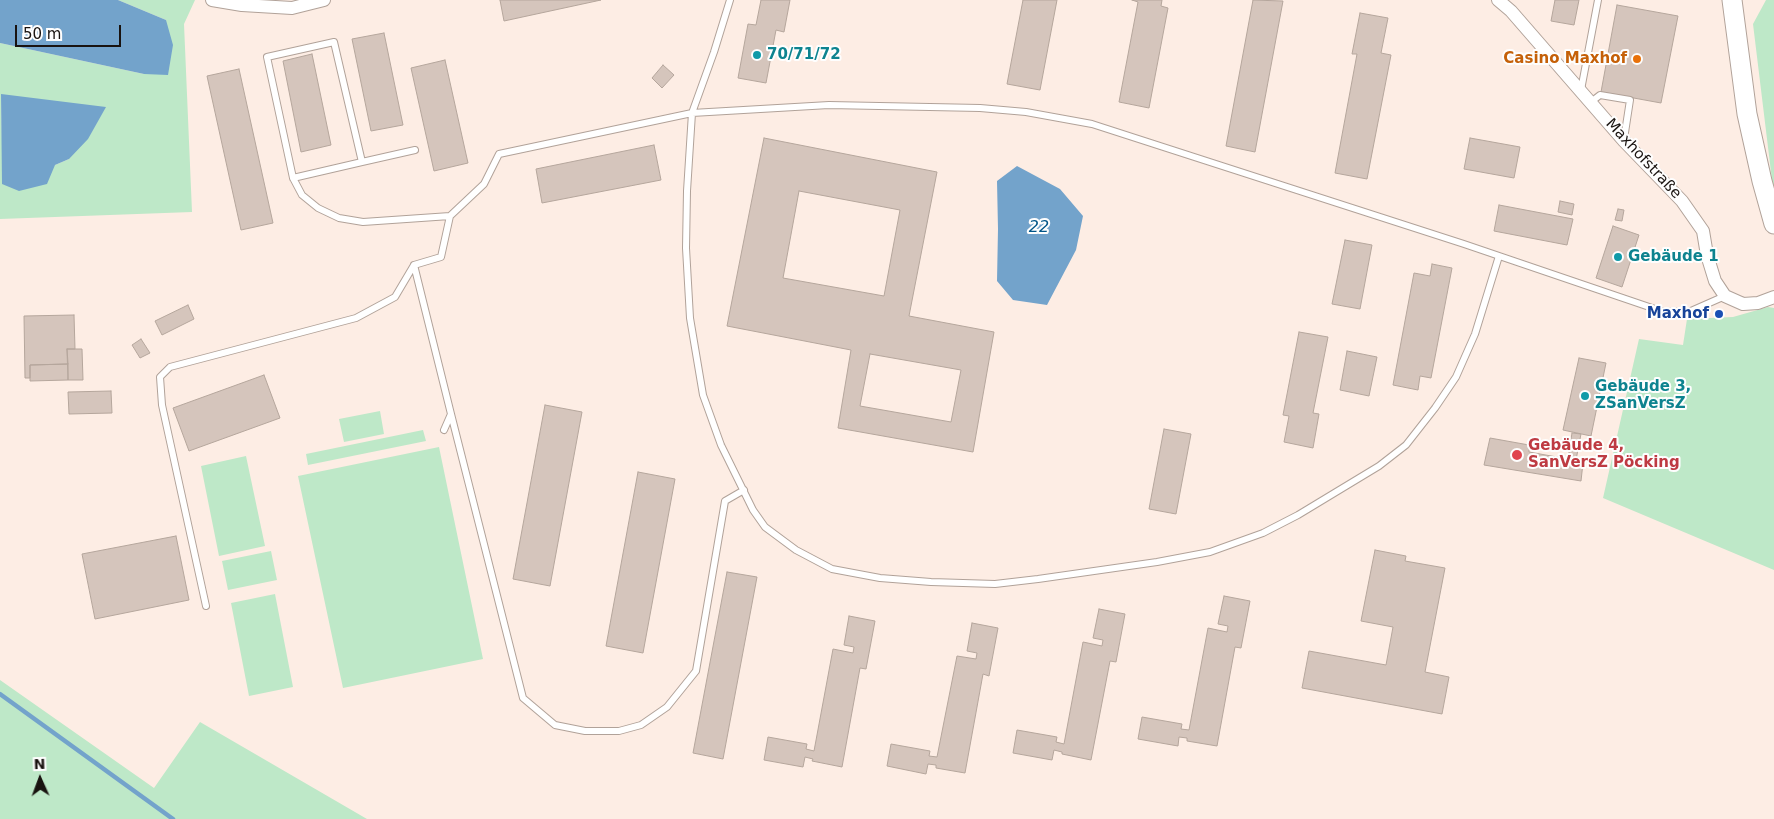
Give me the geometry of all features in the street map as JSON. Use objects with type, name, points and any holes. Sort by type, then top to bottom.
[{"type":"main road","points":[[1732,0],[1747,114],[1762,182],[1774,224]]},
{"type":"street","points":[[212,0],[242,5],[292,8],[324,0]]},
{"type":"street","name":"Maxhofstraße","points":[[1498,0],[1511,11],[1624,140],[1682,201],[1703,231],[1707,255],[1715,281],[1725,296]]},
{"type":"street","points":[[1725,296],[1743,304],[1758,303],[1774,297]]},
{"type":"lane","points":[[730,0],[692,113],[687,191],[686,248],[690,318],[703,395],[721,446],[753,510],[765,527],[796,550],[832,569],[880,578],[995,584],[1210,552],[1259,535],[1298,515],[1380,466],[1406,445],[1436,408],[1456,377],[1475,334],[1499,256]]},
{"type":"lane","points":[[1581,90],[1598,0]]},
{"type":"lane","points":[[362,162],[334,42],[267,57],[293,178],[302,195],[318,208],[339,218],[363,222],[450,216]]},
{"type":"lane","points":[[1591,102],[1600,95],[1630,100],[1624,140]]},
{"type":"lane","points":[[206,606],[162,405],[160,377],[170,367],[356,318],[395,297],[414,265],[441,257],[450,216],[484,184],[499,154],[692,113],[829,105],[980,108],[1026,112],[1092,124],[1499,256],[1664,312],[1691,311],[1725,296]]},
{"type":"lane","points":[[293,178],[415,150]]},
{"type":"lane","points":[[414,265],[523,698],[555,725],[585,731],[619,731],[641,725],[667,707],[696,671],[725,501],[744,490]]},
{"type":"lane","points":[[444,430],[451,414]]},
{"type":"green space","points":[[118,0],[195,0],[184,24],[192,212],[0,219],[0,43],[144,74],[166,20]],"holes":[[[1,94],[69,159],[55,165],[2,142]]]},
{"type":"green space","points":[[1766,0],[1774,0],[1774,187],[1753,24]]},
{"type":"green space","points":[[1768,307],[1774,308],[1774,570],[1603,498],[1639,339],[1683,345],[1687,319],[1733,317]]},
{"type":"green space","points":[[380,411],[384,434],[344,442],[339,419]]},
{"type":"green space","points":[[423,430],[426,441],[308,465],[306,454]]},
{"type":"green space","points":[[439,447],[483,659],[343,688],[298,476]]},
{"type":"green space","points":[[246,456],[265,546],[219,556],[201,466]]},
{"type":"green space","points":[[271,551],[277,580],[228,590],[222,561]]},
{"type":"green space","points":[[275,594],[293,687],[249,696],[231,603]]},
{"type":"green space","points":[[0,680],[154,788],[200,722],[367,819],[0,819]]},
{"type":"water","points":[[0,0],[118,0],[166,20],[173,45],[168,75],[144,74],[0,43]]},
{"type":"water","points":[[1,94],[106,107],[88,139],[69,159],[55,165],[47,184],[19,191],[2,184]]},
{"type":"water","name":"22","points":[[1017,166],[1060,189],[1083,216],[1076,250],[1047,305],[1013,300],[997,281],[997,181]]},
{"type":"building","points":[[500,0],[601,0],[504,21]]},
{"type":"building","name":"70/71/72","points":[[761,0],[790,0],[784,32],[776,30],[766,83],[738,78],[748,24],[756,25]]},
{"type":"building","points":[[1023,0],[1057,0],[1040,90],[1007,84]]},
{"type":"building","points":[[1132,0],[1162,0],[1161,6],[1168,8],[1149,108],[1119,102],[1138,2]]},
{"type":"building","points":[[1253,0],[1283,1],[1255,152],[1226,146]]},
{"type":"building","points":[[1555,0],[1579,0],[1574,25],[1551,21]]},
{"type":"building","points":[[1617,5],[1678,16],[1661,103],[1601,92]]},
{"type":"building","points":[[1360,13],[1388,18],[1381,53],[1391,55],[1367,179],[1335,173],[1357,54],[1352,54]]},
{"type":"building","points":[[384,33],[403,125],[371,131],[352,39]]},
{"type":"building","points":[[312,54],[331,145],[301,152],[283,61]]},
{"type":"building","points":[[445,60],[468,163],[434,171],[411,68]]},
{"type":"building","points":[[663,65],[674,75],[662,88],[652,78]]},
{"type":"building","points":[[239,69],[273,223],[241,230],[207,76]]},
{"type":"building","points":[[764,138],[937,172],[909,316],[994,332],[973,452],[838,428],[851,350],[727,326]],"holes":[[[799,191],[900,210],[884,296],[783,278]],[[870,354],[961,370],[951,422],[860,406]]]},
{"type":"building","points":[[1470,138],[1520,147],[1514,178],[1464,169]]},
{"type":"building","points":[[654,145],[661,180],[542,203],[536,169]]},
{"type":"building","points":[[1560,201],[1574,204],[1572,215],[1558,212]]},
{"type":"building","points":[[1499,205],[1573,219],[1567,245],[1494,231]]},
{"type":"building","points":[[1618,209],[1624,210],[1622,221],[1615,220]]},
{"type":"building","name":"Gebäude 1","points":[[1613,226],[1639,235],[1622,287],[1596,278]]},
{"type":"building","points":[[1345,240],[1372,245],[1360,309],[1332,304]]},
{"type":"building","points":[[1432,264],[1452,268],[1431,378],[1420,376],[1418,390],[1393,385],[1414,273],[1430,276]]},
{"type":"building","points":[[188,305],[194,319],[162,335],[155,321]]},
{"type":"building","points":[[74,315],[75,349],[67,349],[68,364],[30,365],[30,378],[25,378],[24,316]]},
{"type":"building","points":[[1299,332],[1328,337],[1313,413],[1319,414],[1313,448],[1284,442],[1289,416],[1283,415]]},
{"type":"building","points":[[141,339],[150,353],[140,358],[132,345]]},
{"type":"building","points":[[67,349],[82,349],[83,380],[68,380]]},
{"type":"building","points":[[1347,351],[1377,357],[1369,396],[1340,390]]},
{"type":"building","name":"Gebäude 3, ZSanVersZ","points":[[1579,358],[1606,363],[1591,436],[1563,430]]},
{"type":"building","points":[[68,364],[68,380],[30,381],[30,365]]},
{"type":"building","points":[[264,375],[280,418],[189,451],[173,408]]},
{"type":"building","points":[[111,391],[112,413],[69,414],[68,392]]},
{"type":"building","points":[[545,405],[582,412],[550,586],[513,579]]},
{"type":"building","points":[[1164,429],[1191,434],[1176,514],[1149,509]]},
{"type":"building","name":"Gebäude 4, SanVersZ Pöcking","points":[[1572,433],[1581,434],[1576,460],[1583,463],[1581,481],[1484,465],[1490,438],[1529,445],[1529,452],[1568,459]]},
{"type":"building","points":[[638,472],[675,479],[643,653],[606,646]]},
{"type":"building","points":[[176,536],[189,600],[95,619],[82,554]]},
{"type":"building","points":[[1375,550],[1406,556],[1405,561],[1445,568],[1425,672],[1449,677],[1442,714],[1302,688],[1309,651],[1386,665],[1393,627],[1361,621]]},
{"type":"building","points":[[727,572],[757,577],[723,759],[693,753]]},
{"type":"building","points":[[1224,596],[1250,601],[1241,648],[1235,647],[1217,746],[1187,741],[1187,738],[1179,737],[1178,746],[1138,739],[1142,717],[1182,724],[1181,729],[1189,730],[1208,628],[1227,632],[1228,626],[1218,624]]},
{"type":"building","points":[[1099,609],[1125,614],[1116,662],[1110,661],[1091,760],[1062,754],[1062,752],[1054,750],[1052,760],[1013,753],[1017,730],[1057,737],[1056,742],[1064,744],[1083,642],[1102,646],[1103,640],[1093,638]]},
{"type":"building","points":[[849,616],[875,621],[866,669],[860,668],[842,767],[812,761],[813,759],[805,757],[803,767],[764,760],[768,737],[807,744],[806,749],[814,751],[833,649],[853,653],[854,647],[844,645]]},
{"type":"building","points":[[972,623],[998,628],[989,676],[983,674],[965,773],[936,768],[936,765],[928,764],[926,774],[887,766],[891,744],[930,751],[929,756],[937,757],[957,656],[976,659],[977,653],[967,651]]},
{"type":"waterway","points":[[0,694],[173,819]]},
{"type":"place","name":"70/71/72","points":[[757,55]]},
{"type":"place","name":"Casino Maxhof","points":[[1637,59]]},
{"type":"place","name":"Gebäude 1","points":[[1618,257]]},
{"type":"place","name":"Maxhof","points":[[1719,314]]},
{"type":"place","name":"Gebäude 3, ZSanVersZ","points":[[1585,396]]},
{"type":"place","name":"Gebäude 4, SanVersZ Pöcking","points":[[1517,455]]}]
